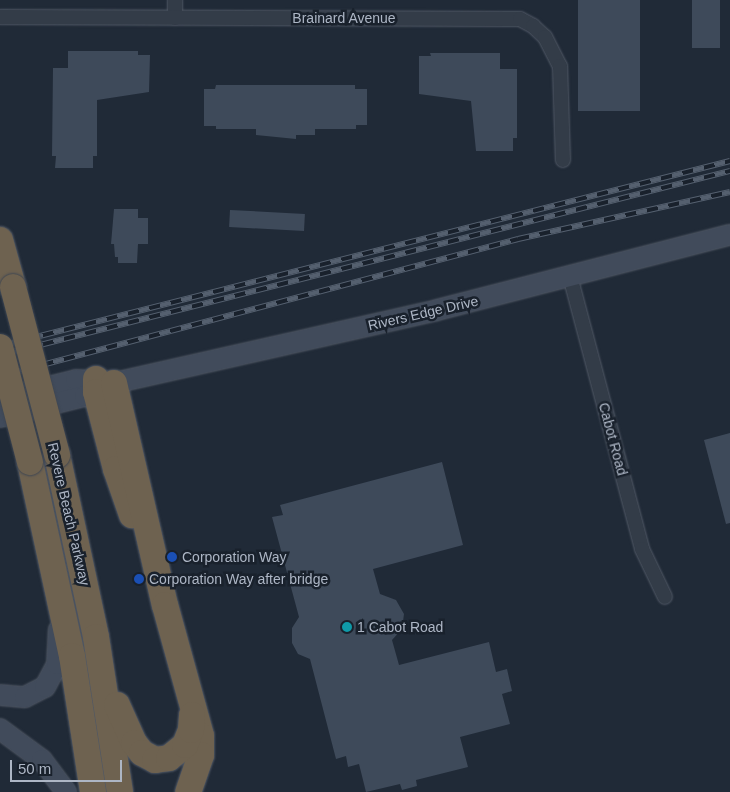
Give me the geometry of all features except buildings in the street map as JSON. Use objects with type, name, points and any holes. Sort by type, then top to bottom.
[{"type":"highway","name":"Revere Beach Parkway","points":[[0,240],[57,455],[96,637],[120,792]]},
{"type":"highway","name":"Revere Beach Parkway","points":[[0,347],[50,543],[77,684],[93,792]]},
{"type":"highway","points":[[102,385],[119,480],[165,605],[202,746],[188,792]]},
{"type":"highway","points":[[96,637],[129,735],[146,756],[164,760],[185,746],[192,724],[189,697]]},
{"type":"main road","name":"Rivers Edge Drive","points":[[0,417],[102,385],[570,276],[730,235]]},
{"type":"main road","name":"Rivers Edge Drive","points":[[0,399],[70,381],[102,385]]},
{"type":"main road","points":[[0,694],[20,698],[34,695],[45,687],[55,670],[59,656],[59,615],[50,543]]},
{"type":"main road","points":[[0,729],[39,757],[66,792]]},
{"type":"street","points":[[175,0],[175,18]]},
{"type":"street","name":"Brainard Avenue","points":[[3,18],[504,18],[524,21],[545,37],[560,66],[563,160]]},
{"type":"street","name":"Cabot Road","points":[[570,276],[642,549],[665,597]]},
{"type":"railway","points":[[0,346],[730,161]]},
{"type":"railway","points":[[0,355],[730,171]]},
{"type":"railway","points":[[0,376],[518,239],[730,192]]},
{"type":"place","name":"Corporation Way","points":[[172,557]]},
{"type":"place","name":"Corporation Way after bridge","points":[[139,579]]},
{"type":"place","name":"1 Cabot Road","points":[[347,627]]}]
